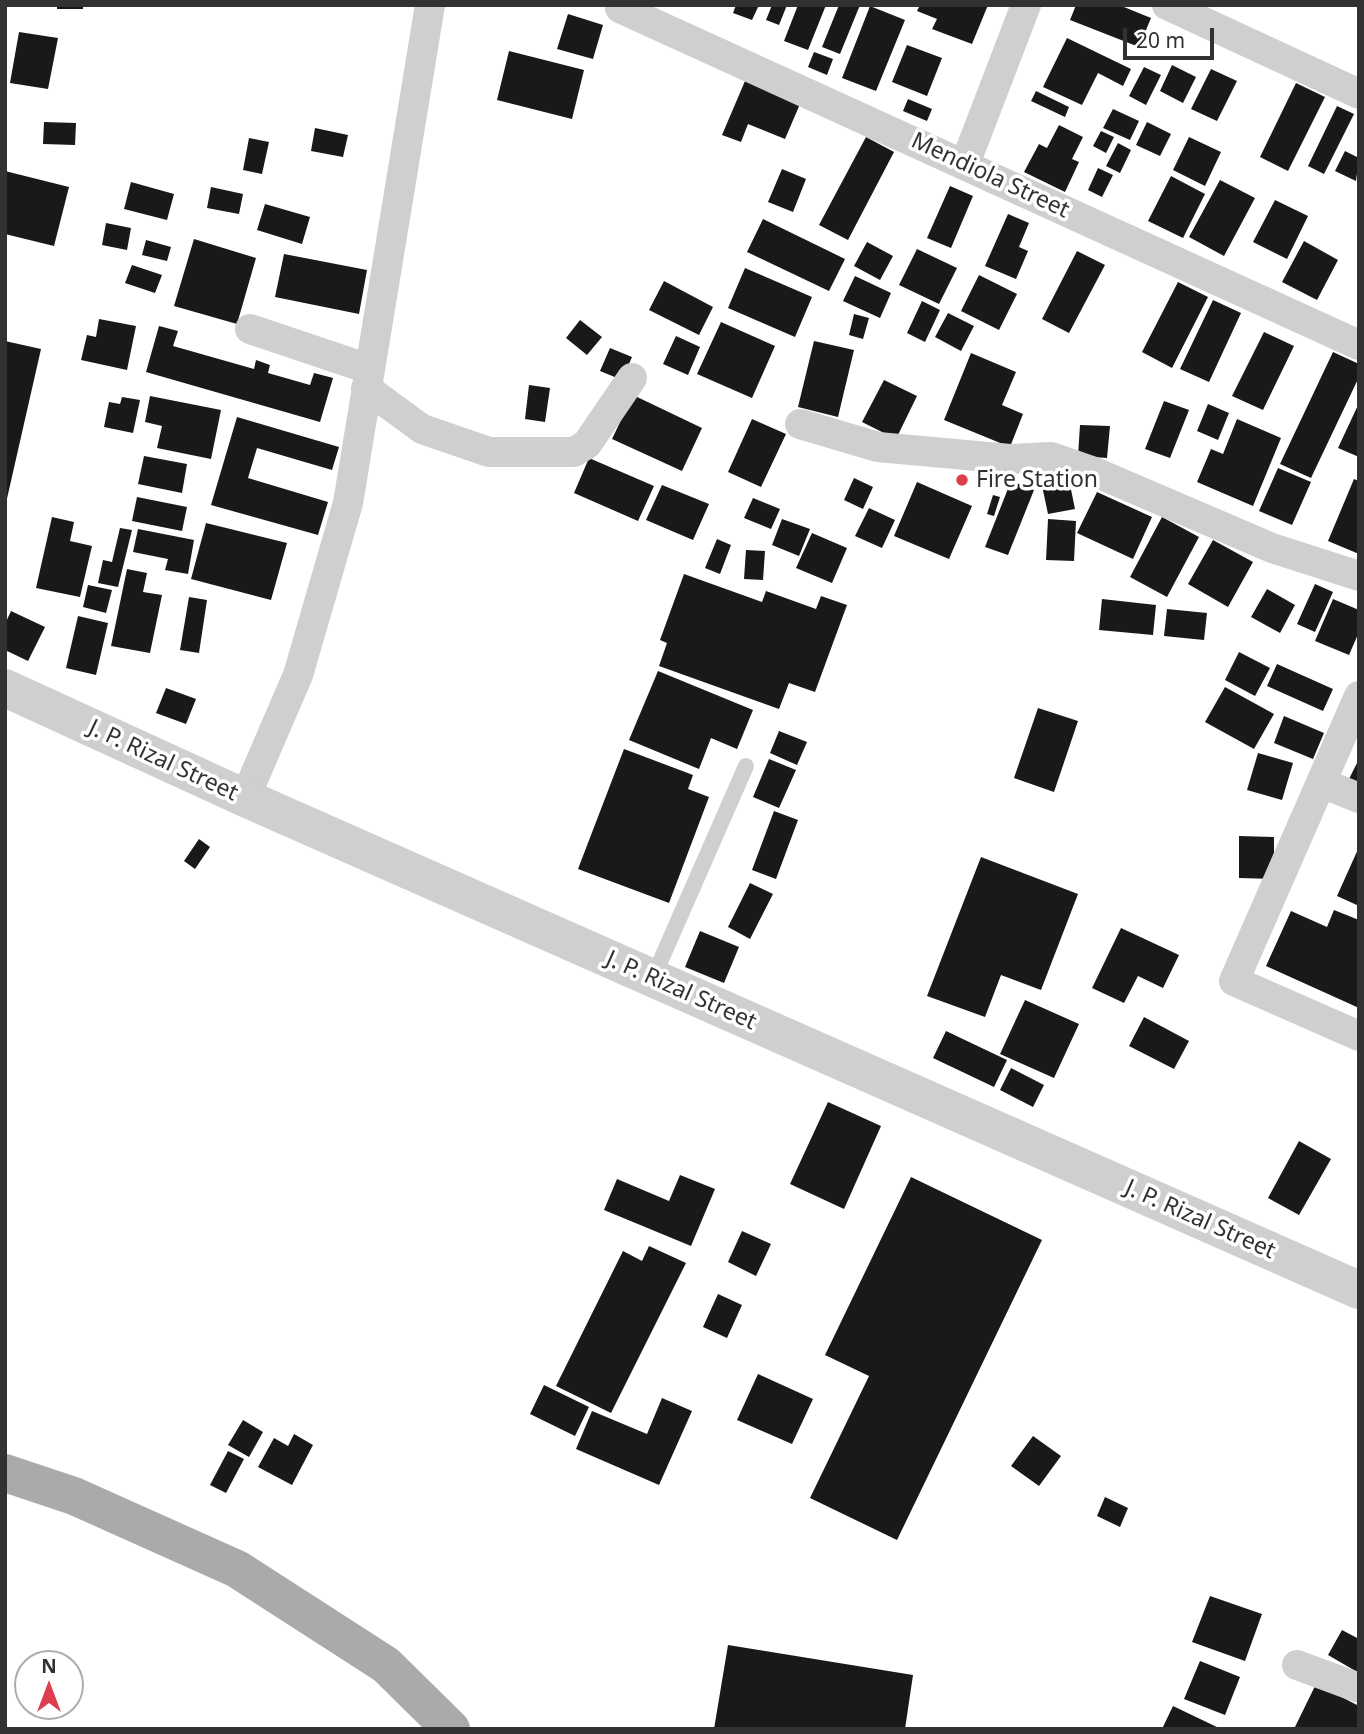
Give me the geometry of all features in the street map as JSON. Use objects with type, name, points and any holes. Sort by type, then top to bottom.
[{"type":"main road","points":[[5,1473],[74,1496],[237,1569],[386,1665],[451,1729]]},
{"type":"street","points":[[245,798],[298,675],[348,503],[430,5]]},
{"type":"street","points":[[965,164],[1026,5]]},
{"type":"street","points":[[1167,5],[1359,94]]},
{"type":"street","name":"Mendiola Street","points":[[620,8],[1359,345]]},
{"type":"street","points":[[250,329],[367,378],[422,429],[489,452],[573,452],[587,444],[632,378]]},
{"type":"street","points":[[800,424],[878,447],[1010,459],[1051,457],[1097,473],[1272,548],[1359,576]]},
{"type":"street","name":"J. P. Rizal Street","points":[[5,688],[245,798],[1359,1290]]},
{"type":"street","points":[[1359,696],[1234,981],[1359,1036]]},
{"type":"street","points":[[1322,783],[1359,798]]},
{"type":"street","points":[[1297,1665],[1359,1688]]},
{"type":"lane","points":[[653,978],[746,766]]},
{"type":"building","points":[[57,5],[83,5],[83,9],[57,9]]},
{"type":"building","points":[[736,5],[759,5],[752,20],[733,13]]},
{"type":"building","points":[[772,5],[787,5],[779,25],[766,20]]},
{"type":"building","points":[[798,5],[826,5],[808,50],[784,41]]},
{"type":"building","points":[[839,5],[860,5],[840,54],[822,47]]},
{"type":"building","points":[[920,5],[988,5],[972,44],[932,29],[937,19],[917,11]]},
{"type":"building","points":[[1076,5],[1119,5],[1151,18],[1139,47],[1070,20]]},
{"type":"building","points":[[870,6],[905,20],[876,91],[842,78]]},
{"type":"building","points":[[568,14],[603,25],[593,59],[557,49]]},
{"type":"building","points":[[19,32],[58,38],[48,89],[10,83]]},
{"type":"building","points":[[1067,38],[1131,69],[1123,86],[1098,73],[1082,105],[1043,87]]},
{"type":"building","points":[[907,45],[942,58],[927,96],[892,82]]},
{"type":"building","points":[[509,51],[584,70],[572,119],[497,100]]},
{"type":"building","points":[[814,52],[833,59],[827,75],[808,67]]},
{"type":"building","points":[[1172,65],[1196,77],[1183,103],[1160,91]]},
{"type":"building","points":[[1144,67],[1161,75],[1146,105],[1129,96]]},
{"type":"building","points":[[1211,69],[1237,81],[1217,121],[1191,109]]},
{"type":"building","points":[[745,81],[800,104],[785,139],[748,124],[741,142],[722,135]]},
{"type":"building","points":[[1296,83],[1325,97],[1288,171],[1260,157]]},
{"type":"building","points":[[1036,91],[1069,107],[1065,117],[1031,101]]},
{"type":"building","points":[[908,99],[932,109],[927,121],[903,111]]},
{"type":"building","points":[[1337,106],[1354,114],[1324,174],[1308,166]]},
{"type":"building","points":[[1113,109],[1139,121],[1130,140],[1103,128]]},
{"type":"building","points":[[44,122],[76,123],[75,145],[43,144]]},
{"type":"building","points":[[1147,122],[1171,134],[1160,156],[1136,145]]},
{"type":"building","points":[[1059,125],[1083,137],[1072,159],[1079,162],[1065,192],[1024,172],[1039,144],[1047,148]]},
{"type":"building","points":[[315,128],[348,135],[343,157],[311,151]]},
{"type":"building","points":[[1101,131],[1114,137],[1106,153],[1093,146]]},
{"type":"building","points":[[866,137],[894,152],[848,240],[819,225]]},
{"type":"building","points":[[1189,137],[1221,152],[1205,186],[1173,170]]},
{"type":"building","points":[[249,138],[269,142],[262,174],[243,170]]},
{"type":"building","points":[[1118,143],[1131,150],[1120,173],[1106,166]]},
{"type":"building","points":[[1345,151],[1359,158],[1356,181],[1335,171]]},
{"type":"building","points":[[1098,168],[1113,175],[1102,197],[1088,190]]},
{"type":"building","points":[[782,169],[806,179],[793,212],[768,202]]},
{"type":"building","points":[[5,171],[69,187],[54,246],[5,234]]},
{"type":"building","points":[[1171,176],[1205,194],[1183,238],[1148,221]]},
{"type":"building","points":[[1220,180],[1255,198],[1224,256],[1189,237]]},
{"type":"building","points":[[131,182],[174,194],[167,220],[124,209]]},
{"type":"building","points":[[950,186],[973,196],[951,248],[927,238]]},
{"type":"building","points":[[211,187],[243,194],[239,214],[207,208]]},
{"type":"building","points":[[1275,200],[1308,216],[1287,259],[1253,242]]},
{"type":"building","points":[[265,204],[310,217],[302,244],[257,230]]},
{"type":"building","points":[[1008,214],[1029,223],[1019,247],[1028,251],[1016,279],[985,266]]},
{"type":"building","points":[[763,219],[845,259],[829,291],[747,252]]},
{"type":"building","points":[[106,223],[131,228],[127,250],[102,245]]},
{"type":"building","points":[[194,239],[256,258],[237,324],[174,306]]},
{"type":"building","points":[[146,240],[171,247],[167,261],[142,255]]},
{"type":"building","points":[[1304,241],[1338,260],[1317,300],[1282,282]]},
{"type":"building","points":[[867,242],[893,256],[880,280],[854,266]]},
{"type":"building","points":[[917,249],[957,268],[939,304],[899,285]]},
{"type":"building","points":[[1077,251],[1105,265],[1069,333],[1042,319]]},
{"type":"building","points":[[284,254],[367,270],[359,314],[275,297]]},
{"type":"building","points":[[132,265],[162,275],[155,293],[125,283]]},
{"type":"building","points":[[745,268],[812,297],[795,337],[728,308]]},
{"type":"building","points":[[979,275],[1017,294],[999,330],[961,311]]},
{"type":"building","points":[[855,276],[891,293],[880,318],[843,301]]},
{"type":"building","points":[[664,281],[713,307],[699,335],[649,310]]},
{"type":"building","points":[[1178,282],[1208,297],[1172,368],[1142,352]]},
{"type":"building","points":[[1213,300],[1241,313],[1209,382],[1180,369]]},
{"type":"building","points":[[922,301],[940,310],[925,342],[907,333]]},
{"type":"building","points":[[948,313],[974,326],[961,351],[935,337]]},
{"type":"building","points":[[854,314],[869,318],[863,339],[849,335]]},
{"type":"building","points":[[99,319],[136,326],[127,370],[81,360],[87,335],[96,337]]},
{"type":"building","points":[[580,320],[602,337],[587,355],[566,338]]},
{"type":"building","points":[[721,322],[775,346],[752,398],[697,374]]},
{"type":"building","points":[[159,326],[178,331],[173,346],[254,369],[256,360],[270,365],[268,373],[310,385],[314,373],[333,378],[320,422],[146,372]]},
{"type":"building","points":[[1264,332],[1294,346],[1263,410],[1232,396]]},
{"type":"building","points":[[676,336],[700,347],[688,375],[663,364]]},
{"type":"building","points":[[5,341],[41,349],[6,503],[5,503]]},
{"type":"building","points":[[814,341],[854,350],[838,417],[798,407]]},
{"type":"building","points":[[610,348],[632,357],[622,380],[600,371]]},
{"type":"building","points":[[1333,352],[1359,364],[1359,377],[1311,478],[1280,464]]},
{"type":"building","points":[[971,353],[1016,372],[1002,405],[1023,414],[1010,447],[944,420]]},
{"type":"building","points":[[884,380],[917,396],[896,439],[862,422]]},
{"type":"building","points":[[529,385],[550,388],[545,422],[525,419]]},
{"type":"building","points":[[633,395],[702,428],[682,471],[612,439]]},
{"type":"building","points":[[150,396],[221,410],[211,459],[157,448],[162,426],[145,422]]},
{"type":"building","points":[[122,397],[140,400],[133,433],[104,427],[109,402],[120,404]]},
{"type":"building","points":[[1164,401],[1189,410],[1170,458],[1145,449]]},
{"type":"building","points":[[1359,403],[1359,457],[1338,448]]},
{"type":"building","points":[[1208,404],[1229,413],[1218,440],[1197,431]]},
{"type":"building","points":[[237,417],[339,447],[332,470],[257,448],[248,478],[328,502],[318,535],[211,505]]},
{"type":"building","points":[[752,419],[786,434],[761,487],[728,472]]},
{"type":"building","points":[[1237,419],[1281,438],[1253,506],[1197,482],[1211,449],[1223,454]]},
{"type":"building","points":[[1080,425],[1110,426],[1107,458],[1078,456]]},
{"type":"building","points":[[144,456],[187,464],[182,493],[138,484]]},
{"type":"building","points":[[589,458],[654,486],[638,521],[574,493]]},
{"type":"building","points":[[1278,468],[1311,482],[1292,525],[1259,511]]},
{"type":"building","points":[[1067,470],[1075,509],[1048,514],[1040,476]]},
{"type":"building","points":[[854,478],[873,487],[863,509],[844,500]]},
{"type":"building","points":[[1354,479],[1359,481],[1359,554],[1328,541]]},
{"type":"building","points":[[1011,481],[1034,490],[1008,555],[985,547]]},
{"type":"building","points":[[917,482],[972,506],[949,559],[894,536]]},
{"type":"building","points":[[662,485],[709,504],[693,540],[646,520]]},
{"type":"building","points":[[1097,492],[1152,517],[1133,559],[1077,533]]},
{"type":"building","points":[[993,495],[1000,497],[994,516],[987,514]]},
{"type":"building","points":[[137,497],[187,507],[182,531],[132,521]]},
{"type":"building","points":[[753,498],[780,509],[771,529],[744,518]]},
{"type":"building","points":[[869,508],[895,520],[882,548],[855,536]]},
{"type":"building","points":[[52,517],[74,522],[70,541],[92,546],[80,597],[36,588]]},
{"type":"building","points":[[1162,517],[1199,537],[1167,597],[1130,577]]},
{"type":"building","points":[[782,519],[810,529],[799,556],[772,545]]},
{"type":"building","points":[[1048,519],[1076,521],[1074,561],[1046,560]]},
{"type":"building","points":[[206,523],[287,543],[271,600],[191,579]]},
{"type":"building","points":[[120,528],[132,530],[118,587],[98,583],[103,560],[112,562]]},
{"type":"building","points":[[138,529],[194,540],[188,574],[165,570],[168,559],[133,552]]},
{"type":"building","points":[[812,533],[847,548],[832,583],[796,568]]},
{"type":"building","points":[[717,539],[731,545],[720,574],[705,568]]},
{"type":"building","points":[[1213,540],[1253,562],[1228,607],[1188,584]]},
{"type":"building","points":[[746,550],[765,551],[763,580],[744,579]]},
{"type":"building","points":[[127,569],[147,573],[143,592],[162,595],[150,653],[111,646]]},
{"type":"building","points":[[684,574],[762,602],[766,591],[816,609],[821,596],[847,605],[815,692],[789,683],[779,709],[659,666],[667,643],[660,640]]},
{"type":"building","points":[[1315,584],[1333,592],[1315,632],[1297,624]]},
{"type":"building","points":[[88,585],[112,590],[106,613],[83,607]]},
{"type":"building","points":[[1267,589],[1295,605],[1280,633],[1251,617]]},
{"type":"building","points":[[189,597],[207,600],[199,653],[180,650]]},
{"type":"building","points":[[1102,599],[1156,605],[1153,635],[1099,630]]},
{"type":"building","points":[[1333,599],[1359,610],[1359,632],[1349,655],[1315,641]]},
{"type":"building","points":[[1167,609],[1207,613],[1204,640],[1164,636]]},
{"type":"building","points":[[11,611],[45,627],[28,661],[5,650],[5,624]]},
{"type":"building","points":[[78,616],[108,623],[96,675],[66,668]]},
{"type":"building","points":[[1239,652],[1270,668],[1255,696],[1225,680]]},
{"type":"building","points":[[1277,664],[1333,689],[1323,711],[1267,686]]},
{"type":"building","points":[[658,671],[753,710],[737,749],[711,738],[699,769],[629,740]]},
{"type":"building","points":[[1225,687],[1274,714],[1254,749],[1205,722]]},
{"type":"building","points":[[166,688],[196,699],[186,724],[156,713]]},
{"type":"building","points":[[1038,708],[1078,721],[1054,792],[1014,778]]},
{"type":"building","points":[[1284,716],[1324,733],[1313,759],[1274,743]]},
{"type":"building","points":[[779,731],[807,742],[797,765],[770,753]]},
{"type":"building","points":[[624,749],[693,775],[688,789],[709,797],[669,903],[578,869]]},
{"type":"building","points":[[1258,753],[1293,763],[1282,800],[1247,790]]},
{"type":"building","points":[[769,759],[796,770],[779,808],[753,797]]},
{"type":"building","points":[[1359,759],[1359,784],[1349,779]]},
{"type":"building","points":[[774,811],[798,820],[776,879],[752,870]]},
{"type":"building","points":[[1239,836],[1274,837],[1274,879],[1239,878]]},
{"type":"building","points":[[199,839],[210,847],[195,869],[184,861]]},
{"type":"building","points":[[1359,847],[1359,906],[1337,896]]},
{"type":"building","points":[[981,857],[1078,894],[1041,990],[1001,975],[985,1017],[927,996]]},
{"type":"building","points":[[750,883],[773,894],[750,939],[728,927]]},
{"type":"building","points":[[1334,910],[1359,920],[1359,1008],[1266,966],[1291,911],[1327,927]]},
{"type":"building","points":[[1121,928],[1179,955],[1163,988],[1138,976],[1124,1003],[1092,988]]},
{"type":"building","points":[[700,931],[739,947],[724,983],[685,967]]},
{"type":"building","points":[[1025,1000],[1079,1024],[1054,1078],[1000,1054]]},
{"type":"building","points":[[1144,1017],[1189,1041],[1174,1069],[1129,1046]]},
{"type":"building","points":[[946,1031],[1007,1060],[994,1087],[933,1058]]},
{"type":"building","points":[[1011,1068],[1044,1085],[1033,1107],[1000,1090]]},
{"type":"building","points":[[828,1102],[881,1126],[844,1209],[790,1184]]},
{"type":"building","points":[[1299,1141],[1331,1159],[1299,1215],[1268,1198]]},
{"type":"building","points":[[680,1175],[715,1189],[691,1246],[604,1210],[617,1179],[669,1201]]},
{"type":"building","points":[[911,1177],[1042,1240],[897,1540],[810,1498],[869,1376],[825,1355]]},
{"type":"building","points":[[742,1231],[771,1244],[756,1276],[728,1262]]},
{"type":"building","points":[[649,1246],[686,1263],[611,1413],[556,1386],[623,1251],[642,1261]]},
{"type":"building","points":[[718,1294],[742,1305],[727,1338],[703,1327]]},
{"type":"building","points":[[758,1374],[813,1399],[792,1444],[737,1420]]},
{"type":"building","points":[[544,1385],[589,1407],[575,1436],[530,1414]]},
{"type":"building","points":[[662,1398],[692,1411],[659,1485],[576,1449],[592,1411],[647,1434]]},
{"type":"building","points":[[243,1420],[263,1432],[249,1457],[228,1445]]},
{"type":"building","points":[[294,1434],[313,1445],[292,1485],[258,1467],[274,1438],[288,1446]]},
{"type":"building","points":[[1033,1436],[1061,1456],[1039,1486],[1011,1466]]},
{"type":"building","points":[[228,1451],[244,1459],[226,1493],[210,1485]]},
{"type":"building","points":[[1105,1497],[1128,1508],[1120,1527],[1097,1516]]},
{"type":"building","points":[[1210,1596],[1262,1614],[1245,1661],[1192,1642]]},
{"type":"building","points":[[1342,1630],[1359,1639],[1359,1673],[1328,1655]]},
{"type":"building","points":[[728,1645],[913,1675],[905,1729],[714,1729]]},
{"type":"building","points":[[1200,1661],[1240,1677],[1225,1715],[1184,1699]]},
{"type":"building","points":[[1316,1684],[1359,1706],[1359,1729],[1294,1729]]},
{"type":"building","points":[[1173,1706],[1221,1729],[1162,1729]]},
{"type":"place","name":"Fire Station","points":[[962,480]]}]
